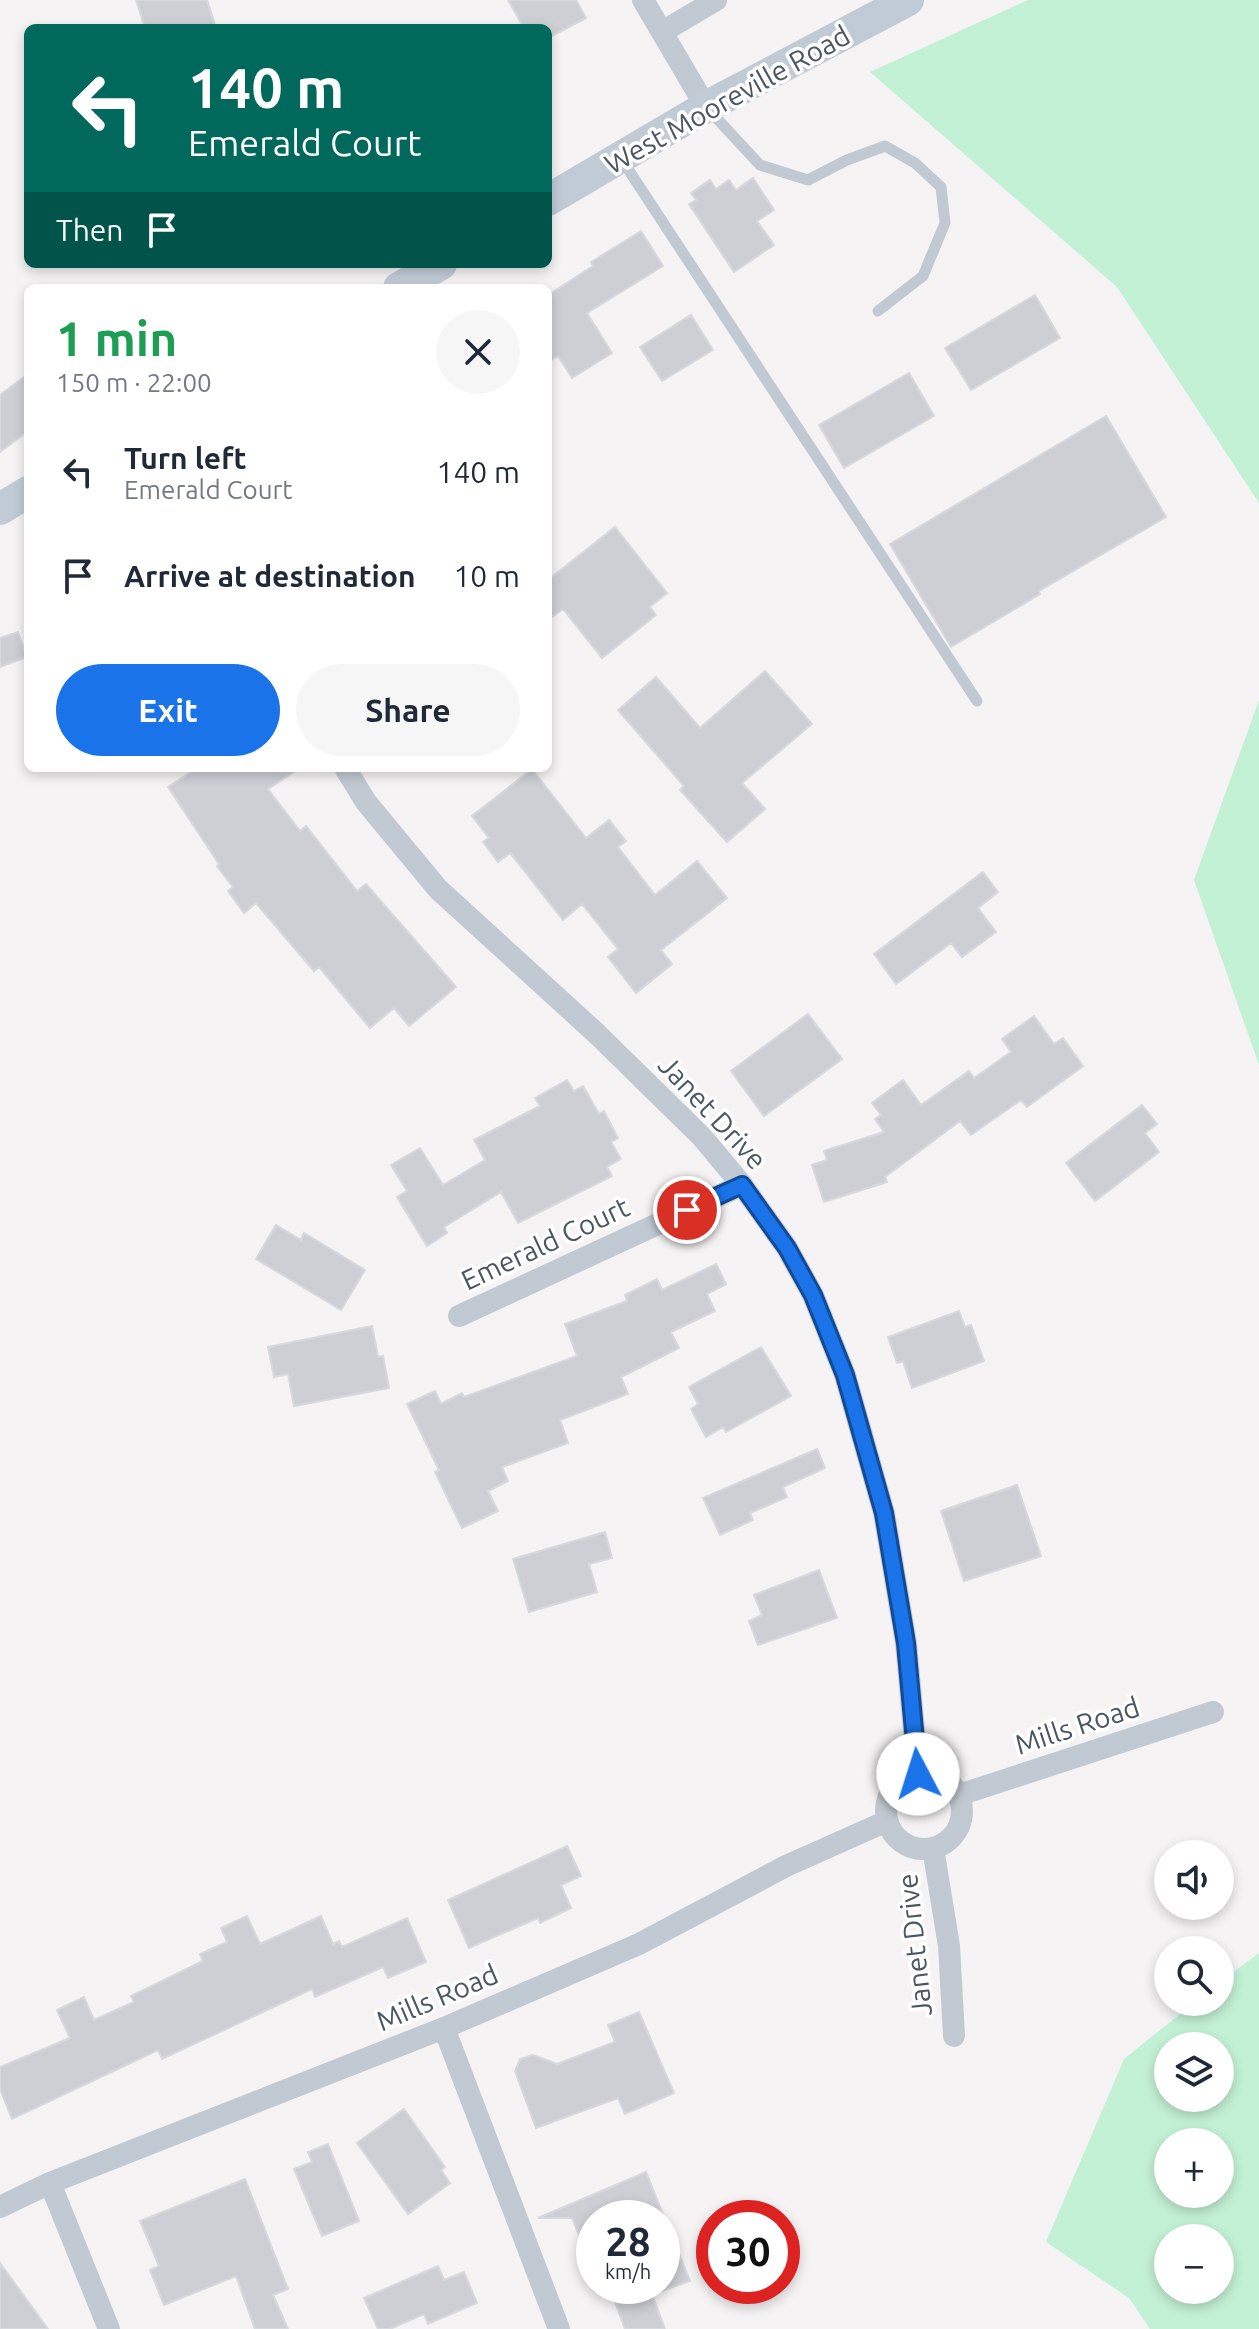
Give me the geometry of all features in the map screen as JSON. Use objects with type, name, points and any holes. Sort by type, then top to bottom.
[{"type":"main road","name":"West Mooreville Road","points":[[552,198],[706,107],[908,0]]},
{"type":"main road","points":[[406,284],[434,268]]},
{"type":"main road","points":[[0,509],[24,494]]},
{"type":"street","points":[[643,0],[706,107]]},
{"type":"street","points":[[662,32],[716,0]]},
{"type":"street","name":"Janet Drive","points":[[347,772],[366,802],[438,889],[596,1033],[702,1137],[742,1185],[787,1248],[813,1295],[845,1375],[884,1513],[906,1643],[918,1774]]},
{"type":"street","name":"Emerald Court","points":[[459,1316],[742,1185]]},
{"type":"street","name":"Mills Road","points":[[959,1795],[1213,1712]]},
{"type":"street","points":[[918,1774],[942,1777],[959,1795],[962,1817],[958,1828],[952,1837],[933,1848],[910,1847],[892,1832],[887,1821],[886,1809],[896,1786],[906,1777],[918,1774]]},
{"type":"street","name":"Mills Road","points":[[0,2207],[50,2183],[444,2028],[639,1944],[786,1866],[887,1821]]},
{"type":"street","name":"Janet Drive","points":[[933,1848],[949,1946],[954,2036]]},
{"type":"street","points":[[444,2028],[559,2329]]},
{"type":"street","points":[[50,2183],[109,2329]]},
{"type":"lane","points":[[706,107],[760,165],[808,180],[847,160],[885,146],[915,163],[941,187],[945,223],[923,276],[878,311]]},
{"type":"lane","points":[[620,157],[977,701]]},
{"type":"green space","points":[[1028,0],[1259,0],[1259,503],[1117,287],[870,72]]},
{"type":"green space","points":[[1259,700],[1259,1065],[1194,880]]},
{"type":"green space","points":[[1259,1953],[1259,2329],[1150,2329],[1129,2298],[1046,2242],[1124,2059],[1154,2035],[1154,2112],[1234,2112],[1234,2032],[1158,2032],[1178,2016],[1234,2016],[1234,1972]]},
{"type":"building","points":[[136,0],[207,0],[215,24],[144,24]]},
{"type":"building","points":[[508,0],[576,0],[586,18],[552,36],[552,24],[522,24]]},
{"type":"building","points":[[753,178],[774,210],[757,221],[774,245],[734,272],[689,204],[696,200],[691,193],[710,180],[716,189],[729,180],[736,190]]},
{"type":"building","points":[[641,231],[663,266],[587,313],[612,353],[572,378],[558,356],[552,360],[552,292],[593,266],[591,262]]},
{"type":"building","points":[[1035,295],[1060,338],[971,390],[945,348]]},
{"type":"building","points":[[691,315],[713,350],[662,381],[640,347]]},
{"type":"building","points":[[909,373],[934,416],[844,468],[819,425]]},
{"type":"building","points":[[24,377],[24,434],[0,452],[0,395]]},
{"type":"building","points":[[1106,416],[1166,517],[951,647],[890,544]]},
{"type":"building","points":[[615,527],[667,593],[650,607],[656,615],[602,658],[563,609],[552,617],[552,577]]},
{"type":"building","points":[[18,632],[24,658],[0,667],[0,638]]},
{"type":"building","points":[[765,671],[812,724],[742,783],[765,809],[727,842],[680,790],[684,786],[618,710],[656,677],[700,728]]},
{"type":"building","points":[[191,772],[294,772],[268,789],[300,831],[306,826],[357,891],[366,884],[456,987],[409,1026],[394,1008],[370,1028],[319,967],[314,971],[256,903],[244,913],[228,891],[233,887],[168,787]]},
{"type":"building","points":[[528,772],[534,772],[586,838],[609,820],[626,841],[618,847],[655,895],[697,861],[727,898],[661,950],[672,964],[636,993],[608,957],[618,949],[582,904],[563,920],[510,853],[498,862],[483,842],[489,838],[472,816]]},
{"type":"building","points":[[983,872],[998,892],[978,908],[996,932],[962,957],[951,943],[896,984],[874,954]]},
{"type":"building","points":[[808,1014],[842,1059],[764,1116],[731,1071]]},
{"type":"building","points":[[1034,1016],[1054,1044],[1063,1038],[1083,1066],[1027,1107],[1021,1100],[971,1135],[960,1121],[885,1177],[887,1182],[824,1202],[812,1165],[827,1160],[824,1151],[884,1132],[875,1119],[881,1115],[872,1103],[903,1080],[921,1105],[969,1071],[974,1078],[1011,1052],[1002,1039]]},
{"type":"building","points":[[567,1080],[574,1091],[583,1086],[599,1114],[604,1111],[618,1138],[611,1142],[621,1159],[607,1167],[612,1176],[518,1223],[501,1192],[444,1227],[447,1233],[427,1246],[397,1197],[407,1191],[391,1165],[420,1148],[443,1185],[485,1160],[474,1140],[540,1106],[535,1098]]},
{"type":"building","points":[[1142,1105],[1157,1124],[1145,1133],[1159,1152],[1095,1201],[1066,1163]]},
{"type":"building","points":[[276,1225],[301,1240],[304,1233],[365,1270],[341,1310],[256,1259]]},
{"type":"building","points":[[716,1264],[726,1284],[707,1294],[715,1311],[671,1332],[679,1348],[621,1377],[628,1394],[560,1420],[568,1443],[502,1467],[508,1481],[488,1491],[498,1511],[462,1528],[435,1472],[439,1470],[407,1404],[435,1391],[441,1404],[462,1393],[464,1397],[577,1356],[565,1324],[627,1301],[625,1295],[657,1279],[662,1290]]},
{"type":"building","points":[[959,1311],[965,1327],[971,1325],[984,1361],[912,1388],[903,1361],[897,1363],[888,1337]]},
{"type":"building","points":[[372,1326],[378,1357],[383,1356],[389,1388],[294,1406],[288,1374],[274,1377],[268,1347]]},
{"type":"building","points":[[761,1347],[791,1396],[726,1432],[723,1427],[706,1437],[691,1409],[698,1404],[689,1387]]},
{"type":"building","points":[[817,1449],[825,1468],[783,1487],[787,1497],[750,1513],[753,1520],[720,1535],[703,1498]]},
{"type":"building","points":[[1017,1485],[1041,1556],[964,1581],[941,1511]]},
{"type":"building","points":[[605,1532],[612,1558],[589,1564],[597,1592],[529,1612],[513,1559]]},
{"type":"building","points":[[819,1570],[837,1618],[758,1645],[749,1621],[762,1615],[754,1595]]},
{"type":"building","points":[[567,1846],[581,1876],[561,1885],[571,1908],[540,1923],[538,1918],[469,1948],[448,1900]]},
{"type":"building","points":[[247,1916],[260,1944],[321,1916],[333,1944],[339,1941],[342,1947],[407,1918],[426,1962],[388,1978],[383,1967],[315,1997],[312,1989],[162,2059],[158,2050],[12,2119],[0,2089],[0,2067],[70,2038],[57,2010],[84,1997],[94,2020],[134,2002],[131,1996],[203,1961],[200,1954],[227,1942],[221,1928]]},
{"type":"building","points":[[639,2012],[674,2093],[625,2114],[618,2098],[536,2128],[515,2071],[520,2059],[533,2055],[557,2064],[615,2042],[608,2025]]},
{"type":"building","points":[[404,2109],[445,2167],[441,2170],[450,2183],[408,2214],[357,2143]]},
{"type":"building","points":[[328,2144],[359,2221],[322,2236],[294,2169],[312,2162],[308,2152]]},
{"type":"building","points":[[646,2172],[657,2200],[580,2200]]},
{"type":"building","points":[[245,2179],[288,2289],[273,2295],[288,2329],[255,2329],[236,2276],[164,2305],[150,2270],[159,2266],[140,2221]]},
{"type":"building","points":[[576,2202],[576,2228],[572,2218],[538,2218]]},
{"type":"building","points":[[680,2256],[690,2281],[680,2285]]},
{"type":"building","points":[[0,2263],[48,2329],[0,2329]]},
{"type":"building","points":[[438,2266],[444,2280],[464,2272],[477,2303],[428,2324],[424,2314],[390,2329],[378,2329],[364,2298]]},
{"type":"building","points":[[616,2304],[656,2304],[665,2329],[625,2329]]},
{"type":"route","points":[[687,1210],[742,1185],[787,1248],[813,1295],[845,1375],[884,1513],[906,1643],[918,1774]]}]
